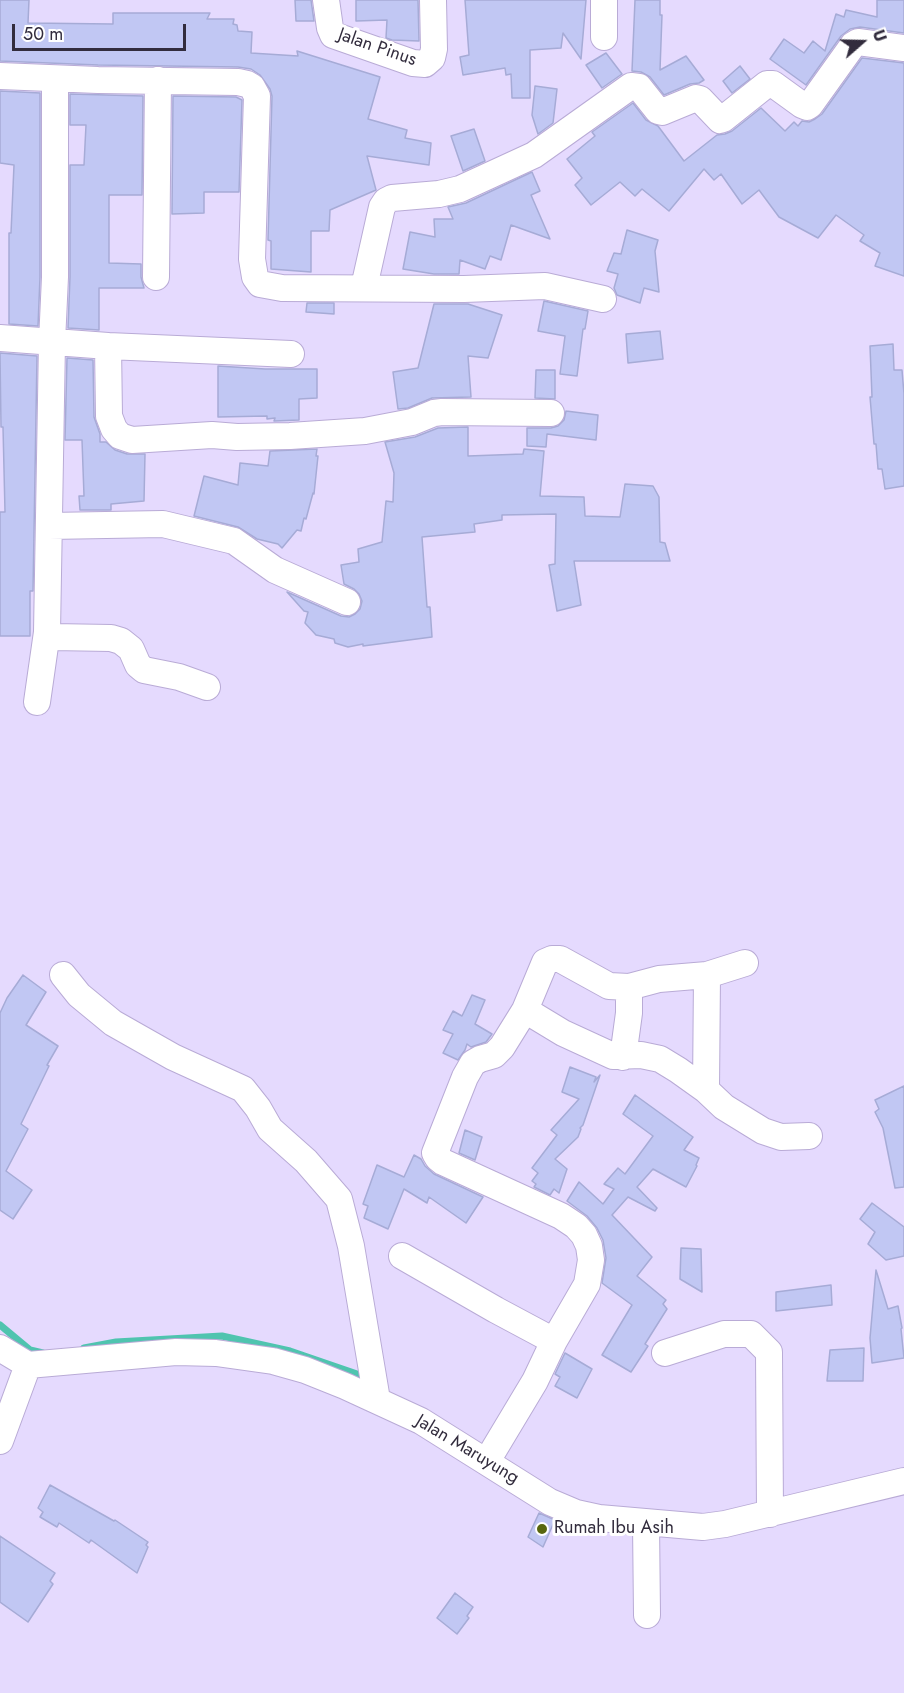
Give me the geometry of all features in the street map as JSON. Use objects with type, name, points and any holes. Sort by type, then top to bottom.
[{"type":"street","name":"Jalan Pinus","points":[[326,0],[333,35],[413,63],[425,64],[432,58],[434,49],[433,0]]},
{"type":"street","points":[[604,0],[604,37]]},
{"type":"street","points":[[364,288],[382,207],[386,201],[392,198],[439,194],[460,189],[534,155],[631,86],[639,87],[658,111],[662,112],[696,98],[700,99],[720,120],[767,84],[773,84],[807,107],[853,45],[858,42],[904,48]]},
{"type":"street","points":[[0,76],[238,82],[252,87],[257,96],[252,259],[258,283],[282,288],[464,289],[545,286],[603,300]]},
{"type":"street","points":[[37,702],[47,634],[55,277],[55,79]]},
{"type":"street","points":[[156,276],[158,80]]},
{"type":"street","points":[[0,338],[108,346],[291,354]]},
{"type":"street","points":[[108,346],[109,416],[114,429],[120,436],[132,440],[212,435],[279,436],[365,431],[412,422],[442,412],[550,413]]},
{"type":"street","points":[[49,526],[163,525],[234,541],[275,570],[347,602]]},
{"type":"street","points":[[47,634],[52,637],[111,638],[121,641],[131,649],[138,665],[144,670],[179,677],[207,687]]},
{"type":"street","points":[[487,1461],[535,1381],[554,1341],[587,1284],[591,1260],[585,1235],[561,1216],[438,1158],[435,1153],[465,1077],[473,1063],[494,1055],[502,1047],[525,1010],[545,962],[552,959],[560,959],[609,986],[629,987],[659,979],[707,975],[745,963]]},
{"type":"street","points":[[63,975],[79,995],[113,1023],[173,1057],[243,1089],[258,1108],[270,1129],[306,1161],[339,1199],[351,1246],[377,1400]]},
{"type":"street","points":[[706,1090],[707,975]]},
{"type":"street","points":[[623,1057],[629,1013],[629,987]]},
{"type":"street","points":[[525,1010],[563,1033],[613,1056],[641,1055],[660,1059],[706,1090],[724,1107],[763,1131],[782,1137],[809,1136]]},
{"type":"street","points":[[402,1256],[554,1341]]},
{"type":"street","points":[[665,1353],[724,1334],[751,1334],[769,1352],[770,1514]]},
{"type":"street","points":[[0,1348],[28,1365],[0,1441]]},
{"type":"street","name":"Jalan Maruyung","points":[[28,1365],[176,1352],[216,1353],[273,1361],[305,1370],[421,1421],[550,1502],[576,1513],[599,1518],[703,1527],[770,1514],[904,1481]]},
{"type":"street","points":[[646,1523],[647,1615]]},
{"type":"building","points":[[0,0],[29,0],[28,23],[113,24],[113,13],[210,13],[207,19],[234,19],[233,24],[237,25],[238,31],[252,32],[251,53],[298,56],[297,51],[380,77],[368,119],[407,130],[405,138],[431,143],[429,165],[367,156],[376,190],[330,210],[329,231],[311,231],[311,272],[271,269],[271,241],[268,240],[272,96],[260,75],[251,69],[238,67],[0,61]]},
{"type":"building","points":[[295,0],[311,0],[314,21],[296,21]]},
{"type":"building","points":[[356,0],[418,0],[419,41],[386,38],[387,20],[356,21]]},
{"type":"building","points":[[465,0],[586,0],[581,59],[563,33],[561,48],[530,50],[530,98],[512,98],[511,74],[506,75],[505,68],[463,75],[460,57],[469,55]]},
{"type":"building","points":[[635,0],[660,0],[660,15],[662,15],[660,70],[686,56],[704,80],[664,95],[650,77],[641,72],[632,71]]},
{"type":"building","points":[[877,0],[904,0],[904,33],[860,27],[850,29],[841,36],[806,85],[770,59],[784,39],[804,53],[813,41],[825,51],[836,14],[844,17],[846,10],[877,17]]},
{"type":"building","points":[[606,53],[622,74],[602,88],[586,65]]},
{"type":"building","points":[[862,58],[904,63],[904,276],[875,266],[880,253],[860,241],[864,235],[836,215],[818,238],[779,217],[759,190],[742,204],[721,174],[714,180],[704,169],[669,211],[642,189],[635,196],[620,182],[591,205],[575,185],[582,178],[567,159],[595,136],[592,132],[633,103],[646,120],[658,126],[684,161],[717,135],[732,131],[761,108],[785,131],[794,122],[798,126],[802,121],[809,122],[815,119],[822,114]]},
{"type":"building","points":[[740,66],[750,79],[732,93],[723,81]]},
{"type":"building","points":[[535,86],[557,89],[553,123],[538,134],[532,115]]},
{"type":"building","points":[[0,91],[40,93],[38,326],[9,324],[9,233],[11,233],[14,165],[0,163]]},
{"type":"building","points":[[70,94],[143,96],[142,195],[109,195],[109,263],[141,264],[144,288],[99,288],[99,330],[68,328],[70,165],[84,165],[86,125],[70,125]]},
{"type":"building","points":[[173,96],[236,97],[242,100],[239,192],[204,192],[204,213],[172,214]]},
{"type":"building","points":[[474,129],[485,161],[463,171],[451,136]]},
{"type":"building","points":[[532,172],[540,191],[531,195],[550,239],[511,225],[501,260],[490,256],[485,269],[460,260],[459,274],[434,274],[403,269],[410,232],[435,237],[434,219],[453,219],[448,207],[466,203]]},
{"type":"building","points":[[627,230],[658,240],[655,251],[659,292],[644,288],[640,303],[617,295],[614,288],[618,274],[607,271],[614,253],[621,254]]},
{"type":"building","points":[[544,301],[588,311],[585,329],[583,329],[577,376],[560,374],[565,336],[538,331]]},
{"type":"building","points":[[307,303],[334,303],[334,314],[306,312]]},
{"type":"building","points":[[434,304],[468,304],[502,315],[488,358],[468,356],[471,397],[432,398],[408,408],[398,409],[393,372],[418,368]]},
{"type":"building","points":[[660,331],[663,359],[628,363],[626,334]]},
{"type":"building","points":[[893,344],[894,370],[902,370],[904,394],[904,486],[885,489],[882,469],[878,469],[876,444],[874,444],[870,397],[872,397],[870,346]]},
{"type":"building","points":[[0,353],[37,356],[33,591],[30,591],[30,636],[0,636],[0,512],[5,512]]},
{"type":"building","points":[[67,358],[93,360],[94,417],[100,434],[100,442],[106,442],[115,450],[127,454],[145,454],[144,501],[111,504],[111,510],[80,510],[79,496],[84,496],[82,440],[65,440]]},
{"type":"building","points":[[218,366],[317,369],[317,398],[299,399],[299,420],[274,421],[275,418],[267,419],[267,416],[218,417]]},
{"type":"building","points":[[536,370],[555,370],[555,399],[535,398]]},
{"type":"building","points":[[566,411],[598,415],[596,440],[547,434],[546,447],[527,446],[527,428],[558,426],[564,420]]},
{"type":"building","points":[[468,427],[468,456],[523,454],[524,449],[544,451],[540,496],[584,497],[585,516],[620,517],[625,484],[653,486],[659,497],[660,542],[665,543],[670,561],[574,561],[581,605],[557,611],[549,565],[555,564],[556,514],[502,515],[502,520],[474,524],[475,532],[422,537],[427,607],[430,607],[432,637],[348,647],[335,643],[334,639],[316,635],[305,623],[308,612],[304,611],[287,592],[341,616],[349,617],[360,609],[362,601],[359,594],[344,584],[341,565],[359,562],[358,549],[382,542],[386,501],[393,502],[394,473],[385,442],[415,437],[438,428]]},
{"type":"building","points":[[317,449],[314,494],[306,519],[304,518],[301,531],[297,530],[282,548],[278,544],[257,539],[238,527],[194,516],[204,476],[238,485],[240,463],[268,466],[270,451]]},
{"type":"building","points":[[23,975],[46,992],[26,1025],[58,1046],[21,1124],[28,1129],[6,1171],[32,1190],[13,1219],[0,1210],[0,1013]]},
{"type":"building","points":[[472,995],[485,1000],[475,1024],[492,1034],[486,1042],[471,1047],[467,1044],[458,1060],[443,1053],[453,1034],[443,1030],[453,1011],[462,1016]]},
{"type":"building","points":[[570,1067],[596,1077],[594,1082],[600,1075],[578,1137],[555,1159],[567,1169],[559,1193],[554,1189],[550,1195],[534,1187],[536,1184],[532,1181],[538,1173],[532,1168],[557,1135],[551,1130],[579,1099],[562,1092]]},
{"type":"building","points":[[904,1086],[904,1187],[895,1188],[883,1128],[875,1112],[879,1109],[875,1100]]},
{"type":"building","points":[[635,1095],[693,1137],[684,1150],[699,1158],[686,1187],[653,1169],[637,1187],[657,1208],[655,1211],[628,1197],[612,1215],[652,1257],[637,1276],[666,1300],[663,1304],[667,1309],[645,1344],[648,1346],[631,1372],[602,1355],[632,1305],[602,1283],[606,1258],[603,1240],[587,1216],[567,1201],[579,1182],[603,1204],[614,1189],[604,1184],[618,1168],[625,1174],[653,1136],[623,1114]]},
{"type":"building","points":[[465,1130],[482,1137],[475,1160],[459,1153]]},
{"type":"building","points":[[414,1155],[421,1159],[434,1174],[483,1197],[466,1223],[429,1197],[427,1203],[404,1189],[388,1229],[364,1218],[368,1206],[363,1204],[377,1165],[404,1177]]},
{"type":"building","points":[[872,1203],[904,1227],[904,1256],[886,1260],[868,1244],[875,1232],[860,1219]]},
{"type":"building","points":[[681,1248],[701,1249],[702,1292],[680,1279]]},
{"type":"building","points":[[876,1270],[888,1309],[898,1306],[904,1358],[872,1363],[870,1338]]},
{"type":"building","points":[[831,1285],[832,1305],[776,1311],[776,1292]]},
{"type":"building","points":[[864,1348],[863,1381],[827,1381],[830,1350]]},
{"type":"building","points":[[565,1353],[592,1369],[577,1398],[555,1386],[560,1377],[555,1374]]},
{"type":"building","points":[[50,1485],[115,1520],[148,1542],[137,1573],[91,1540],[89,1543],[59,1523],[57,1527],[40,1517],[43,1512],[38,1508]]},
{"type":"building","name":"Rumah Ibu Asih","points":[[539,1513],[555,1520],[543,1547],[528,1537]]},
{"type":"building","points":[[0,1536],[55,1573],[50,1581],[53,1584],[28,1622],[0,1602]]},
{"type":"building","points":[[455,1593],[473,1607],[467,1616],[469,1618],[457,1634],[437,1618]]},
{"type":"waterway","points":[[0,1325],[30,1350],[43,1353]]},
{"type":"waterway","points":[[84,1348],[116,1342],[222,1336],[290,1351],[360,1375]]},
{"type":"place","name":"Rumah Ibu Asih","points":[[542,1529]]}]
